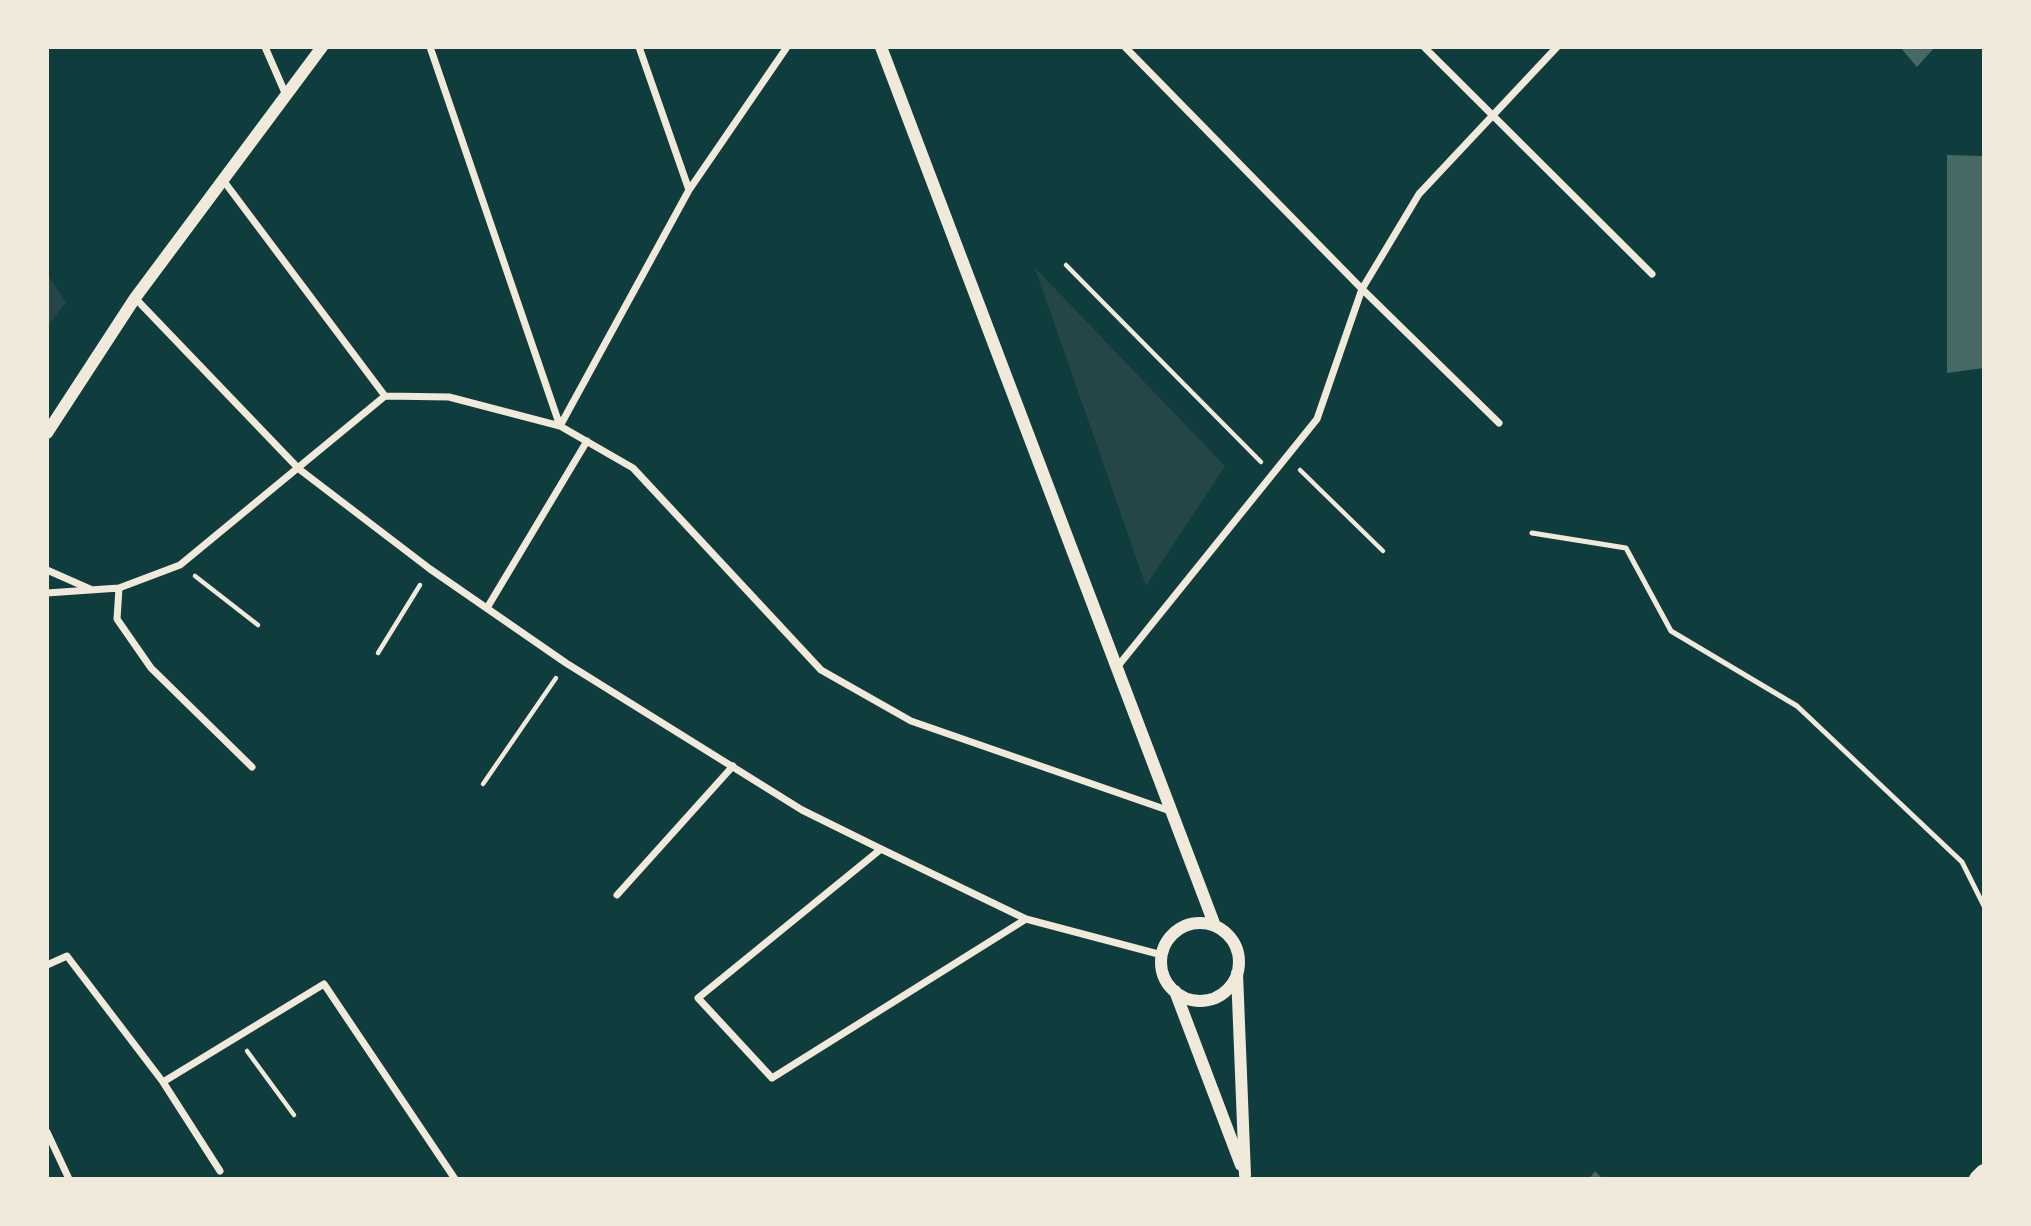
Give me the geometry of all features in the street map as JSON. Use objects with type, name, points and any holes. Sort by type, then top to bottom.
[{"type":"main road","points":[[1978,1179],[1984,1173]]},
{"type":"street","points":[[265,47],[286,95]]},
{"type":"street","points":[[47,433],[135,298],[322,47]]},
{"type":"street","points":[[429,47],[560,426]]},
{"type":"street","points":[[639,47],[689,190]]},
{"type":"street","points":[[560,426],[689,190],[787,47]]},
{"type":"street","points":[[881,47],[1215,926]]},
{"type":"street","points":[[1125,47],[1362,289],[1499,423]]},
{"type":"street","points":[[1423,47],[1652,274]]},
{"type":"street","points":[[1118,666],[1317,419],[1362,289],[1419,194],[1557,47]]},
{"type":"street","points":[[223,180],[385,396]]},
{"type":"street","points":[[135,298],[299,469],[430,569],[566,663],[802,810],[881,849],[1026,919],[1161,955]]},
{"type":"street","points":[[47,593],[118,588],[180,565],[385,396],[449,397],[560,426],[633,468],[821,670],[911,721],[1173,812]]},
{"type":"street","points":[[487,608],[587,441]]},
{"type":"street","points":[[47,570],[91,590]]},
{"type":"street","points":[[118,588],[117,620],[151,668],[252,767]]},
{"type":"street","points":[[617,895],[733,766]]},
{"type":"street","points":[[881,849],[698,998],[772,1078],[1026,919]]},
{"type":"street","points":[[1192,923],[1215,926],[1225,932],[1237,950],[1246,1177],[1174,991],[1161,968],[1161,955],[1165,944],[1172,934],[1192,923]]},
{"type":"street","points":[[47,965],[67,956],[163,1082],[220,1171]]},
{"type":"street","points":[[1174,991],[1186,998],[1212,999],[1223,993],[1232,983],[1237,971]]},
{"type":"street","points":[[163,1082],[324,984],[454,1179]]},
{"type":"street","points":[[47,1132],[69,1179]]},
{"type":"lane","points":[[1532,533],[1626,548],[1671,631],[1797,706],[1962,862],[1984,906]]},
{"type":"path","points":[[1066,265],[1274,475]]},
{"type":"path","points":[[1286,458],[1383,551]]},
{"type":"path","points":[[180,565],[258,625]]},
{"type":"path","points":[[378,653],[430,569]]},
{"type":"path","points":[[483,784],[566,663]]},
{"type":"path","points":[[237,1037],[294,1115]]},
{"type":"shaded area","points":[[1035,268],[1225,466],[1146,586]]},
{"type":"shaded area","points":[[47,274],[66,302],[47,327]]},
{"type":"building","points":[[1900,47],[1935,47],[1917,67]]},
{"type":"building","points":[[1947,155],[1984,156],[1984,368],[1947,373]]},
{"type":"building","points":[[1595,1171],[1603,1179],[1589,1179]]}]
